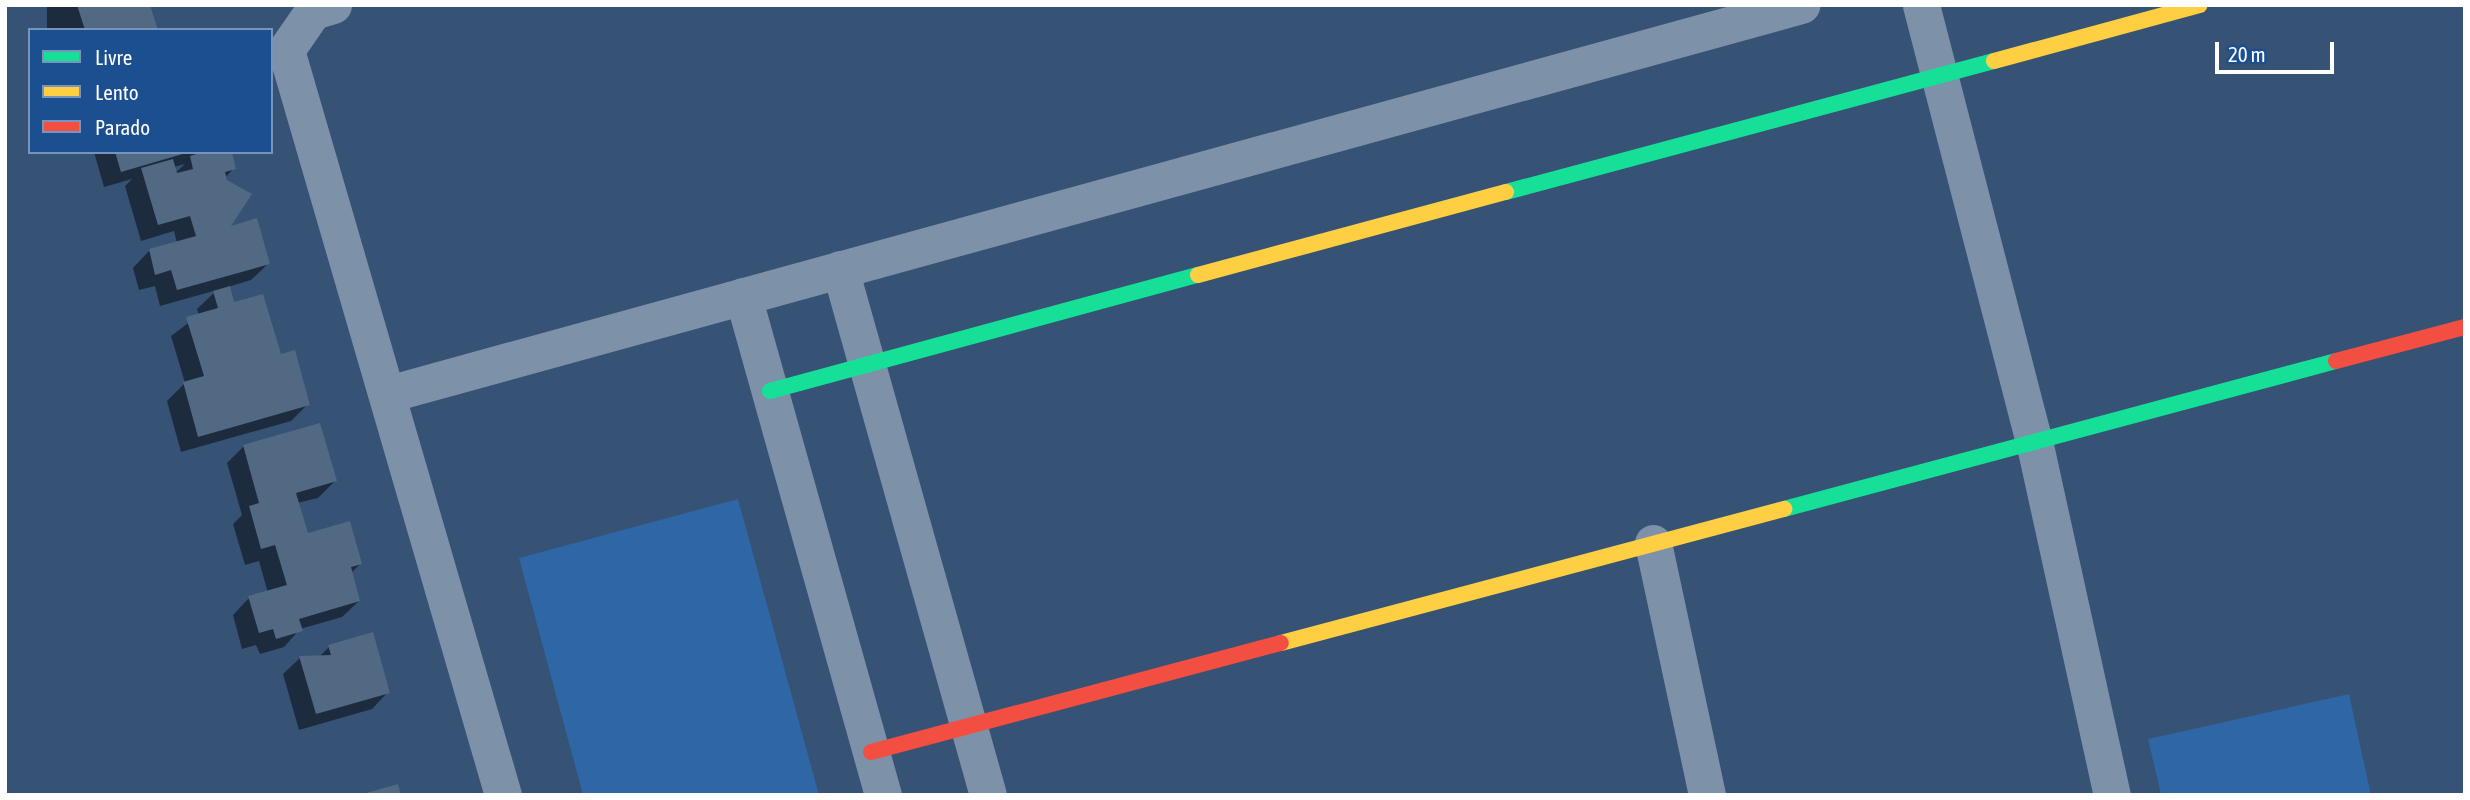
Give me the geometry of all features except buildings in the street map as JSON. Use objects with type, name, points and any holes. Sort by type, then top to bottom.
[{"type":"street","points":[[333,5],[313,11],[286,50],[503,795]]},
{"type":"street","points":[[388,394],[1801,5]]},
{"type":"street","points":[[1921,5],[2034,441],[2112,795]]},
{"type":"street","points":[[770,391],[2200,5]]},
{"type":"street","points":[[840,269],[988,795]]},
{"type":"street","points":[[743,296],[883,795]]},
{"type":"street","points":[[871,752],[2465,327]]},
{"type":"street","points":[[1653,544],[1707,795]]},
{"type":"shaded area","points":[[738,499],[819,795],[583,795],[519,558]]},
{"type":"shaded area","points":[[2349,694],[2371,795],[2161,795],[2148,739]]},
{"type":"traffic: fast","points":[[1506,192],[1994,61]]},
{"type":"traffic: fast","points":[[770,391],[1198,275]]},
{"type":"traffic: fast","points":[[1784,509],[2336,361]]},
{"type":"traffic: slow","points":[[1994,61],[2200,5]]},
{"type":"traffic: slow","points":[[1198,275],[1506,192]]},
{"type":"traffic: slow","points":[[1281,643],[1784,509]]},
{"type":"traffic: jam","points":[[2336,361],[2465,327]]},
{"type":"traffic: jam","points":[[871,752],[1281,643]]}]
